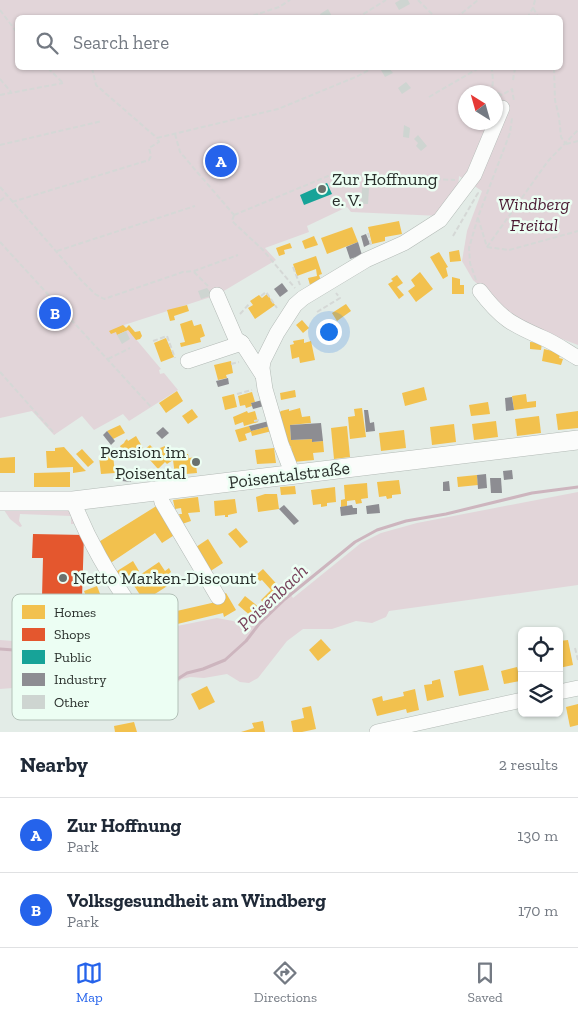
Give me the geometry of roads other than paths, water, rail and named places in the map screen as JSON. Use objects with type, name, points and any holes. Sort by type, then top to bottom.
[{"type":"main road","name":"Poisentalstraße","points":[[0,501],[73,501],[578,440]]},
{"type":"street","points":[[263,380],[263,361],[277,333],[295,305],[303,298],[366,260],[404,243],[440,220],[474,175],[509,111]]},
{"type":"street","points":[[480,292],[506,320],[527,332],[544,338],[578,358]]},
{"type":"street","points":[[217,296],[236,339],[242,343],[263,380],[281,444],[290,467],[290,476]]},
{"type":"street","points":[[182,363],[242,343]]},
{"type":"street","points":[[159,490],[162,502],[218,597]]},
{"type":"street","points":[[73,501],[94,548],[122,594]]},
{"type":"street","points":[[563,691],[578,688]]},
{"type":"street","points":[[377,732],[518,701]]},
{"type":"waterway","name":"Poisenbach","points":[[178,679],[187,673],[225,660],[246,641],[259,624],[285,599],[355,542],[377,530],[406,521],[446,514],[532,493],[578,487]]},
{"type":"waterway","name":"Poisenbach","points":[[0,649],[12,650]]},
{"type":"place","name":"Zur Hoffnung","points":[[221,161]]},
{"type":"place","name":"Zur Hoffnung e. V.","points":[[322,189]]},
{"type":"place","name":"Volksgesundheit am Windberg","points":[[55,313]]},
{"type":"place","name":"Pension im Poisental","points":[[196,462]]},
{"type":"place","name":"Netto Marken-Discount","points":[[63,578]]},
{"type":"park label","name":"Windberg Freital","points":[[534,214]]}]
